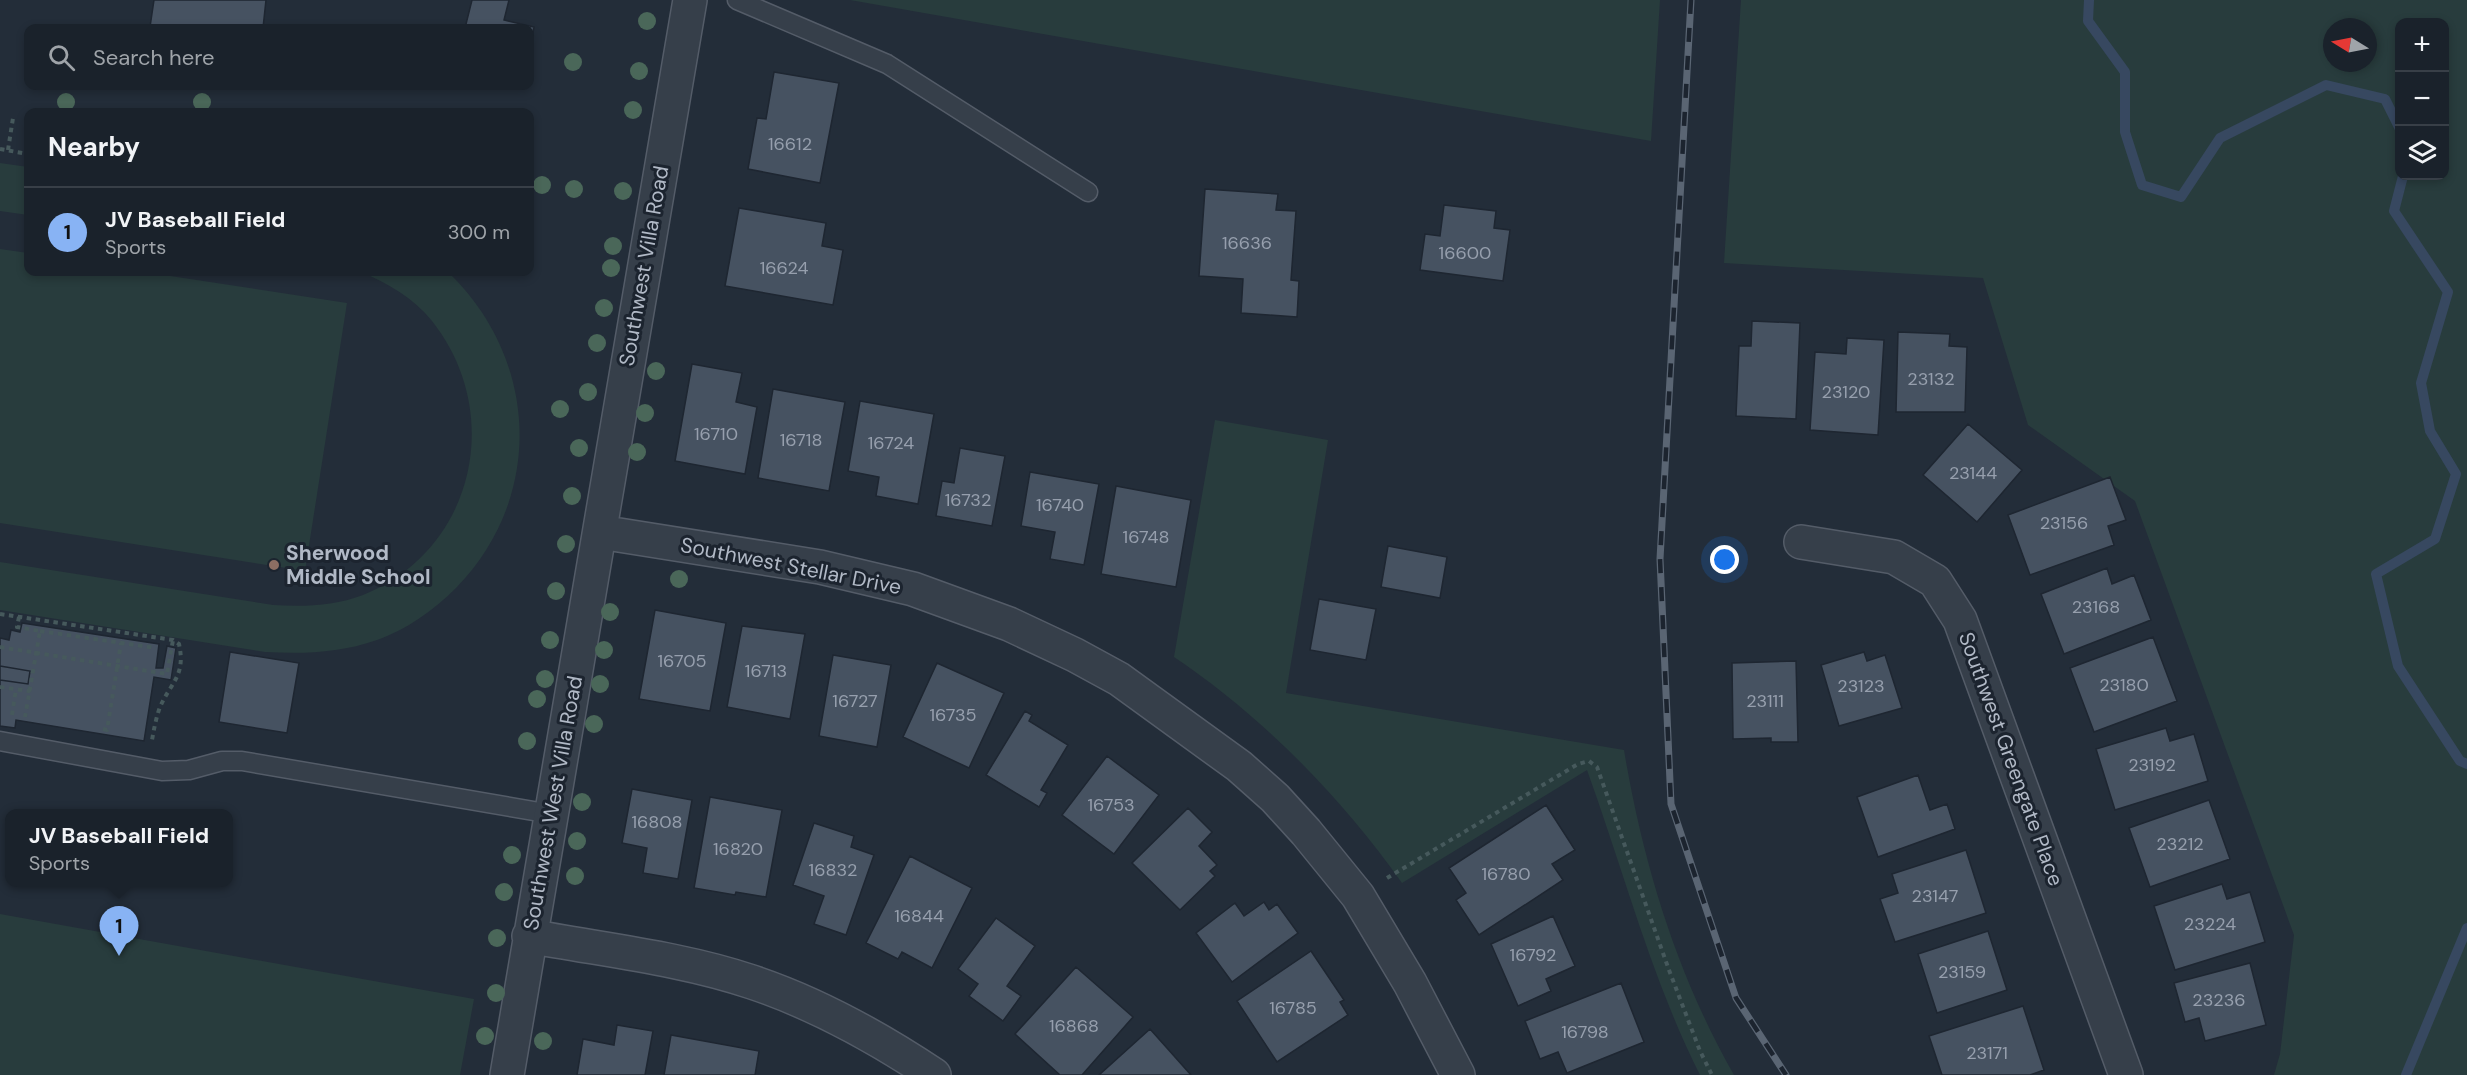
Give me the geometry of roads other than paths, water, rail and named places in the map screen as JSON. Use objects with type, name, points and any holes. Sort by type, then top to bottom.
[{"type":"street","name":"Southwest Villa Road","points":[[600,532],[690,0]]},
{"type":"street","name":"Southwest West Villa Road","points":[[507,1075],[600,532]]},
{"type":"street","name":"Southwest Stellar Drive","points":[[600,532],[820,567],[913,589],[1009,624],[1119,679],[1239,766],[1275,798],[1358,896],[1410,983],[1458,1075]]},
{"type":"street","name":"Southwest Greengate Place","points":[[1801,542],[1894,557],[1935,580],[1960,620],[1987,687],[2126,1075]]},
{"type":"street","points":[[530,936],[692,966],[752,982],[866,1031],[934,1075]]},
{"type":"lane","points":[[737,0],[887,64],[1088,192]]},
{"type":"lane","points":[[0,741],[162,771],[189,770],[222,761],[242,761],[551,814]]},
{"type":"waterway","points":[[2089,0],[2088,21],[2125,72],[2125,132],[2142,185],[2181,197],[2220,138],[2326,85],[2385,99],[2398,126]]},
{"type":"waterway","points":[[2402,180],[2394,211],[2448,292],[2421,383],[2430,431],[2456,474],[2435,539],[2376,574],[2398,666],[2460,761],[2467,764]]},
{"type":"waterway","points":[[2406,1075],[2467,928]]},
{"type":"railway","points":[[1691,0],[1660,559],[1671,804],[1736,998],[1786,1075]]},
{"type":"place","name":"Sherwood Middle School","points":[[274,565]]},
{"type":"place","name":"JV Baseball Field","points":[[119,956]]}]
